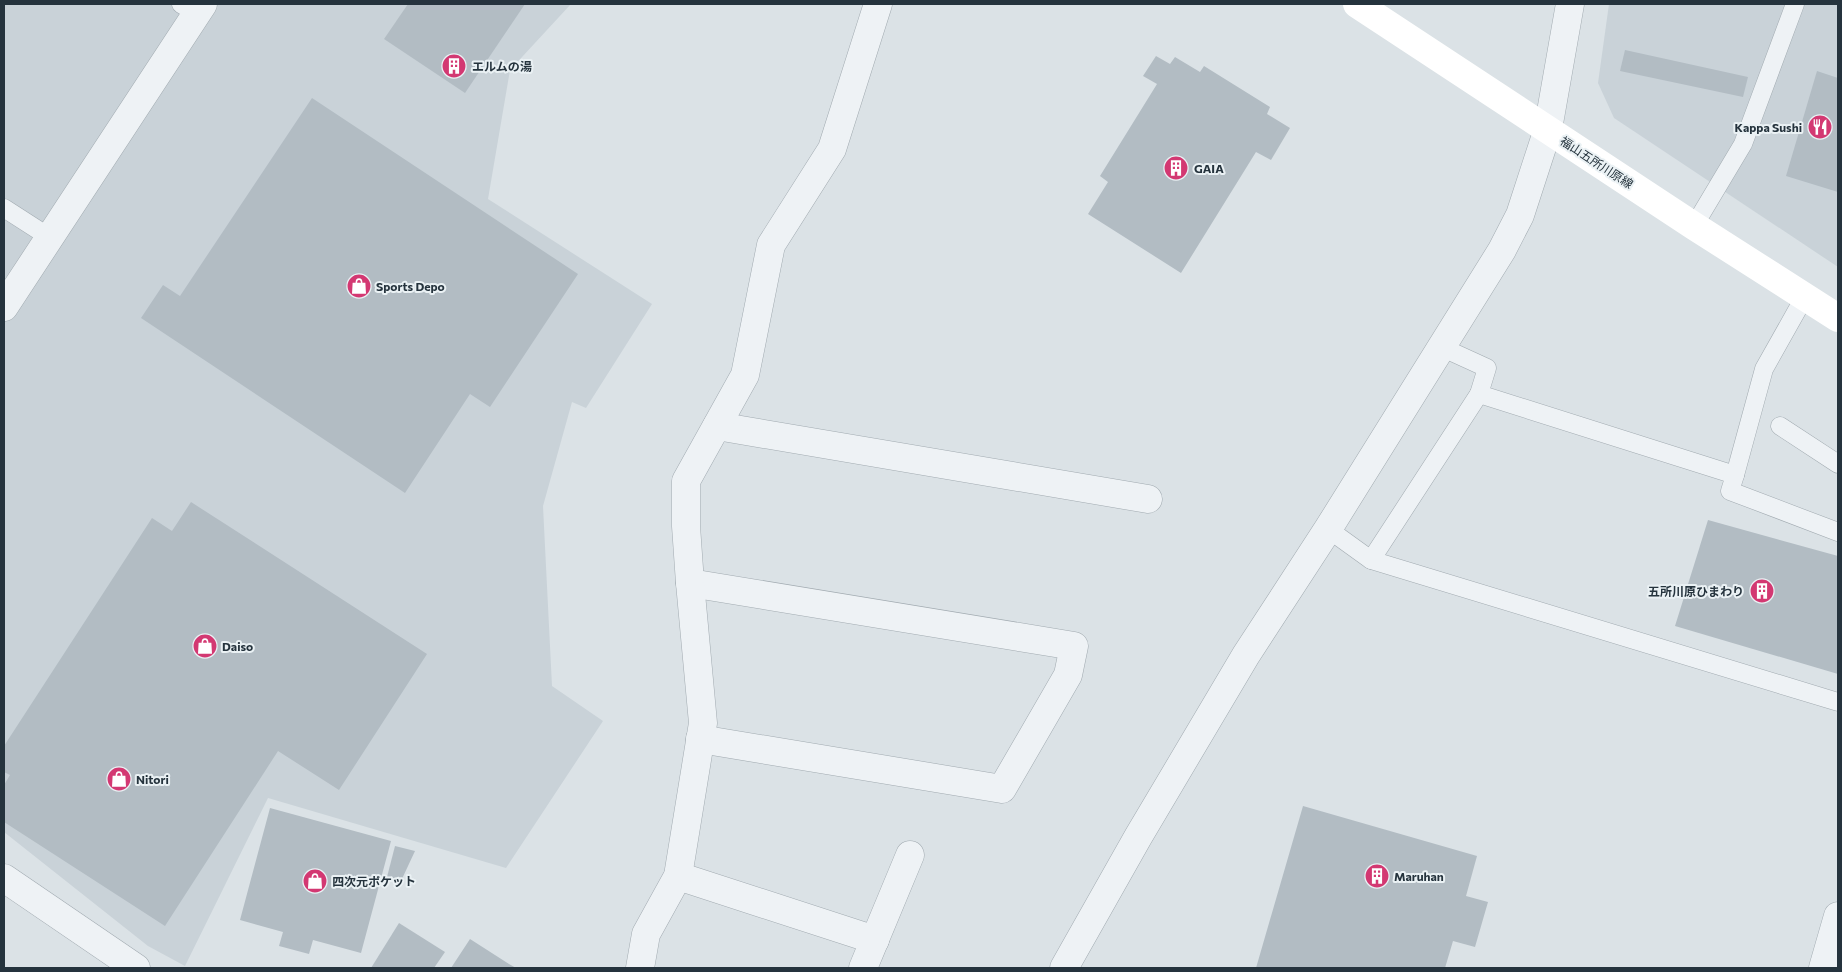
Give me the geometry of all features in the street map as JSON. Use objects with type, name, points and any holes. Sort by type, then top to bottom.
[{"type":"main road","name":"福山五所川原線","points":[[1357,4],[1694,226],[1838,318]]},
{"type":"street","points":[[640,968],[646,934],[678,876],[703,723],[690,583],[686,526],[686,481],[745,375],[771,245],[832,149],[878,4]]},
{"type":"street","points":[[1064,968],[1138,837],[1246,655],[1328,529],[1502,250],[1520,215],[1548,129],[1570,4]]},
{"type":"street","points":[[4,307],[193,7]]},
{"type":"street","points":[[717,426],[1148,499]]},
{"type":"street","points":[[690,583],[1074,646],[1068,675],[1002,790],[700,739]]},
{"type":"street","points":[[863,968],[910,855]]},
{"type":"street","points":[[678,876],[875,940]]},
{"type":"street","points":[[4,878],[136,968]]},
{"type":"street","points":[[1823,968],[1838,916]]},
{"type":"lane","points":[[1694,226],[1743,144],[1795,4]]},
{"type":"lane","points":[[4,208],[49,238]]},
{"type":"lane","points":[[1804,296],[1764,369],[1730,491],[1838,532]]},
{"type":"lane","points":[[1371,560],[1479,394],[1487,368],[1441,348]]},
{"type":"lane","points":[[1479,394],[1735,475]]},
{"type":"lane","points":[[1780,426],[1838,464]]},
{"type":"lane","points":[[1328,529],[1371,560],[1838,702]]},
{"type":"shaded area","points":[[4,4],[571,4],[510,70],[488,199],[652,304],[586,408],[572,402],[543,506],[552,686],[603,721],[506,868],[268,798],[185,966],[148,946],[4,832]]},
{"type":"shaded area","points":[[1609,4],[1838,4],[1838,267],[1614,118],[1598,83]]},
{"type":"building","name":"エルムの湯","points":[[408,4],[525,4],[465,93],[384,39]]},
{"type":"building","points":[[1625,50],[1748,77],[1743,97],[1620,71]]},
{"type":"building","name":"GAIA","points":[[1156,56],[1170,64],[1175,57],[1200,72],[1204,66],[1270,107],[1267,114],[1290,128],[1271,160],[1256,152],[1181,273],[1088,214],[1108,182],[1100,176],[1157,84],[1143,76]]},
{"type":"building","name":"Kappa Sushi","points":[[1817,71],[1838,78],[1838,192],[1786,176]]},
{"type":"building","points":[[312,98],[578,274],[490,407],[470,394],[405,493],[141,318],[163,285],[180,296]]},
{"type":"building","points":[[191,502],[427,654],[339,790],[278,751],[165,926],[4,822],[4,785],[10,775],[4,772],[4,746],[152,518],[172,531]]},
{"type":"building","name":"五所川原ひまわり","points":[[1708,520],[1838,556],[1838,674],[1675,626]]},
{"type":"building","name":"Maruhan","points":[[1303,806],[1477,856],[1466,896],[1488,902],[1475,947],[1453,941],[1445,968],[1256,968]]},
{"type":"building","name":"四次元ポケット","points":[[270,808],[391,841],[361,953],[313,940],[309,954],[279,946],[283,932],[240,920]]},
{"type":"building","points":[[395,846],[415,851],[401,881],[387,877]]},
{"type":"building","points":[[399,923],[445,952],[434,968],[371,968]]},
{"type":"building","points":[[470,939],[509,964],[516,968],[451,968]]},
{"type":"place","name":"エルムの湯","points":[[454,66]]},
{"type":"place","name":"Kappa Sushi","points":[[1820,127]]},
{"type":"place","name":"GAIA","points":[[1176,168]]},
{"type":"place","name":"Sports Depo","points":[[359,286]]},
{"type":"place","name":"五所川原ひまわり","points":[[1762,591]]},
{"type":"place","name":"Daiso","points":[[205,646]]},
{"type":"place","name":"Nitori","points":[[119,779]]},
{"type":"place","name":"Maruhan","points":[[1377,876]]},
{"type":"place","name":"四次元ポケット","points":[[315,881]]}]
